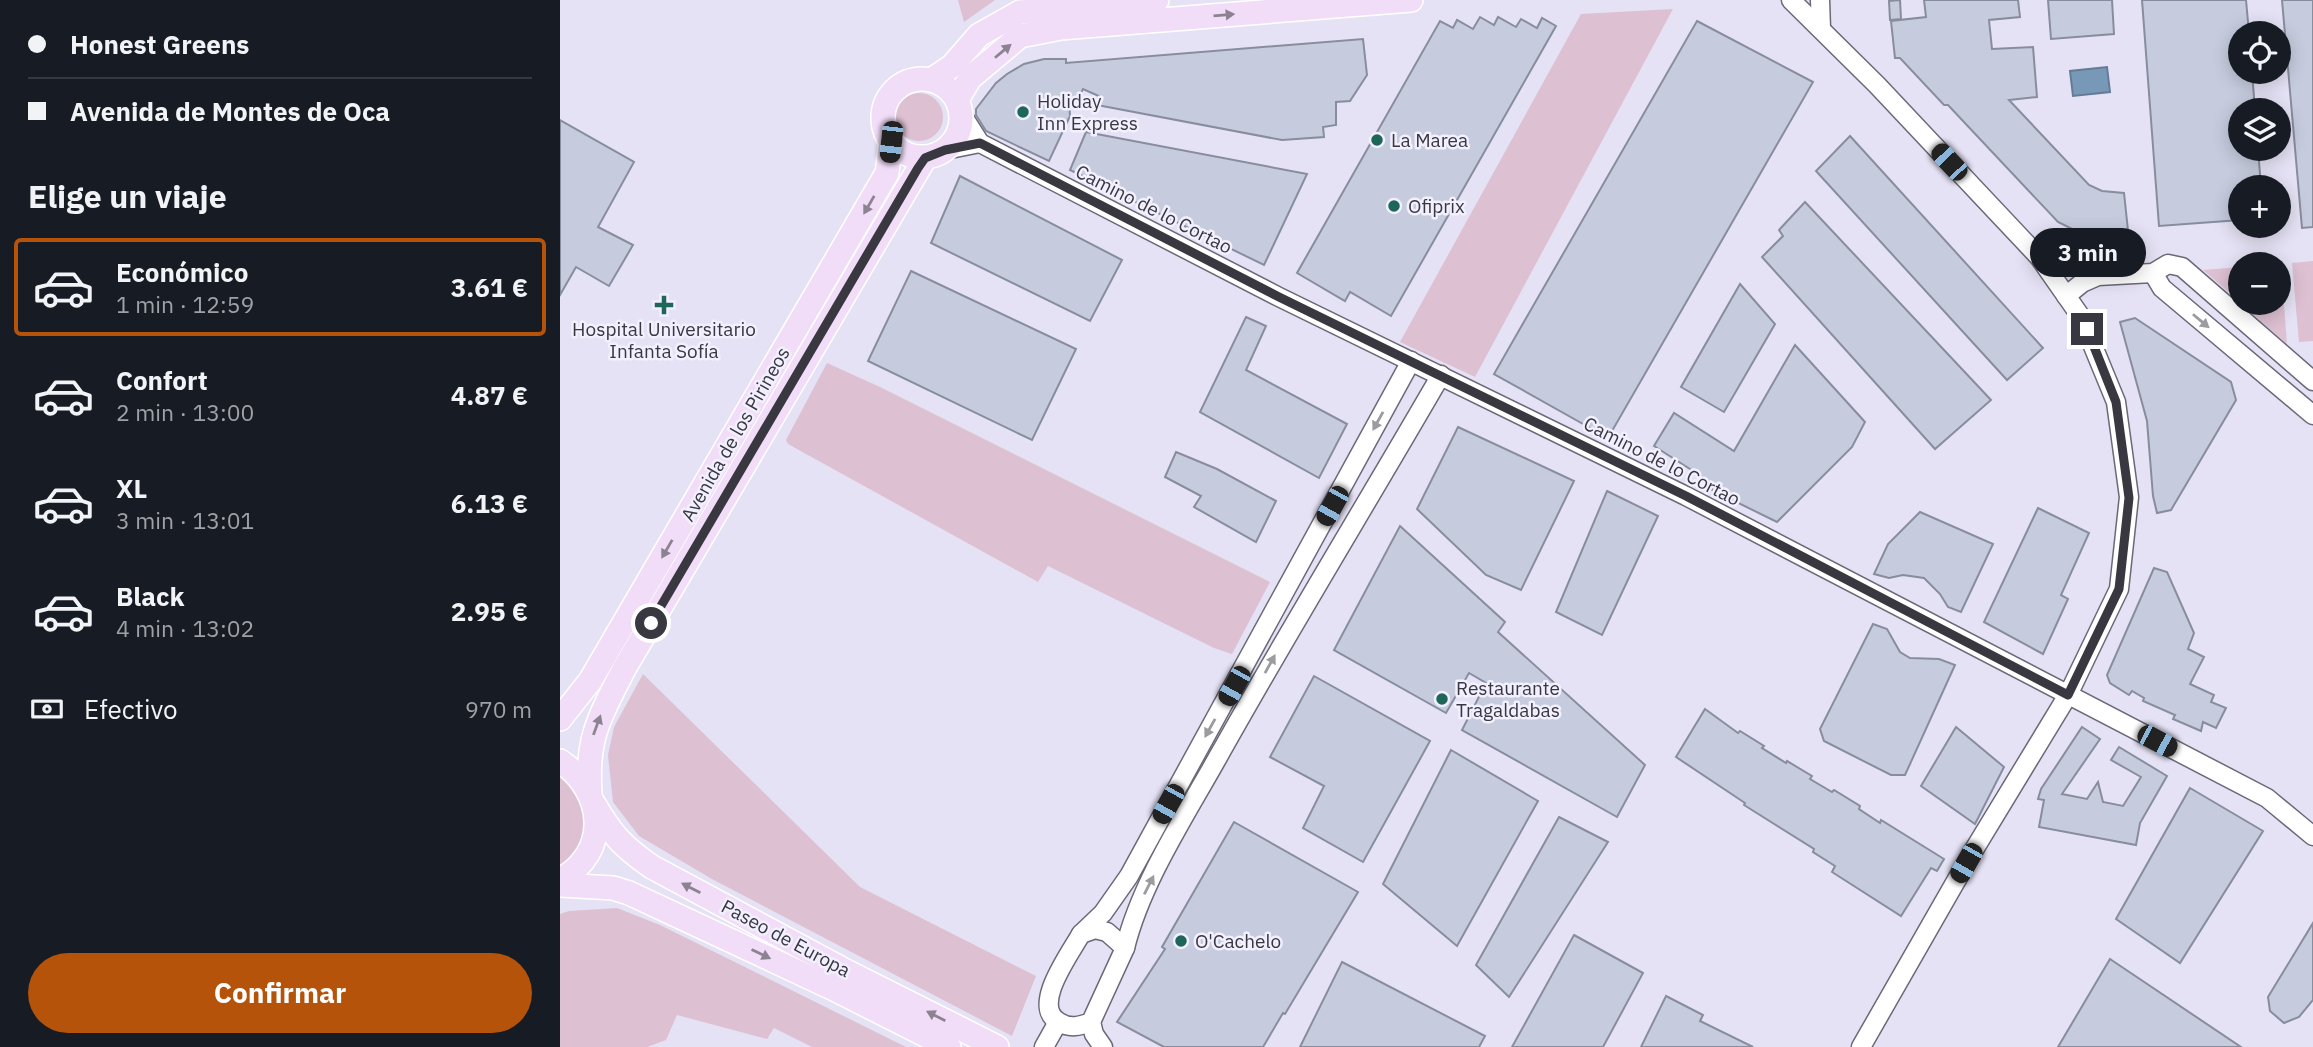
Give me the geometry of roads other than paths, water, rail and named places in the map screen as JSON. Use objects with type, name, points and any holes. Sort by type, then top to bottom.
[{"type":"main road","points":[[931,80],[951,66],[979,35],[1020,12],[1157,0]]},
{"type":"main road","points":[[959,107],[944,85],[919,79],[906,82],[889,96],[884,104],[883,121],[891,142],[902,152],[915,157],[935,154],[955,140],[959,131],[959,107],[970,78],[1020,36],[1061,28],[1411,0]]},
{"type":"main road","name":"Avenida de los Pirineos","points":[[560,719],[590,681],[887,173],[891,142]]},
{"type":"main road","name":"Avenida de los Pirineos","points":[[560,883],[583,861],[592,844],[596,824],[588,769],[596,723],[624,669],[935,154]]},
{"type":"main road","name":"Paseo de Europa","points":[[560,761],[578,774],[609,829],[625,849],[652,867],[842,969],[997,1047]]},
{"type":"main road","name":"Paseo de Europa","points":[[560,883],[613,888],[629,893],[832,988],[948,1047]]},
{"type":"street","points":[[1791,0],[2039,257],[2081,317],[2116,402],[2129,498],[2119,589],[2068,695],[1972,853],[1861,1047]]},
{"type":"street","points":[[1820,0],[1821,29]]},
{"type":"street","points":[[935,154],[980,143],[959,107]]},
{"type":"street","name":"Camino de lo Cortao","points":[[980,143],[1252,284],[1686,496],[2267,798],[2313,836]]},
{"type":"street","points":[[2066,296],[2082,283],[2098,276],[2153,273],[2168,264],[2182,267],[2313,381]]},
{"type":"street","points":[[2153,273],[2162,288],[2313,415]]},
{"type":"street","points":[[1091,1022],[1070,1026],[1058,1022],[1050,1015],[1047,1002],[1051,989],[1080,934],[1103,914],[1129,876],[1411,361]]},
{"type":"street","points":[[1103,1047],[1094,1034],[1091,1022],[1125,948],[1136,911],[1148,886],[1285,637],[1441,375]]},
{"type":"street","points":[[1267,625],[1285,637]]},
{"type":"street","points":[[1080,934],[1095,929],[1107,932],[1125,948]]},
{"type":"street","points":[[1044,1047],[1058,1022]]},
{"type":"water","points":[[2107,67],[2110,92],[2073,96],[2070,71]]},
{"type":"place","name":"Holiday Inn Express","points":[[1023,112]]},
{"type":"place","name":"La Marea","points":[[1377,140]]},
{"type":"place","name":"Ofiprix","points":[[1394,206]]},
{"type":"place","name":"Hospital Universitario Infanta Sofía","points":[[664,305]]},
{"type":"place","name":"Restaurante Tragaldabas","points":[[1442,699]]},
{"type":"place","name":"O'Cachelo","points":[[1181,941]]}]
